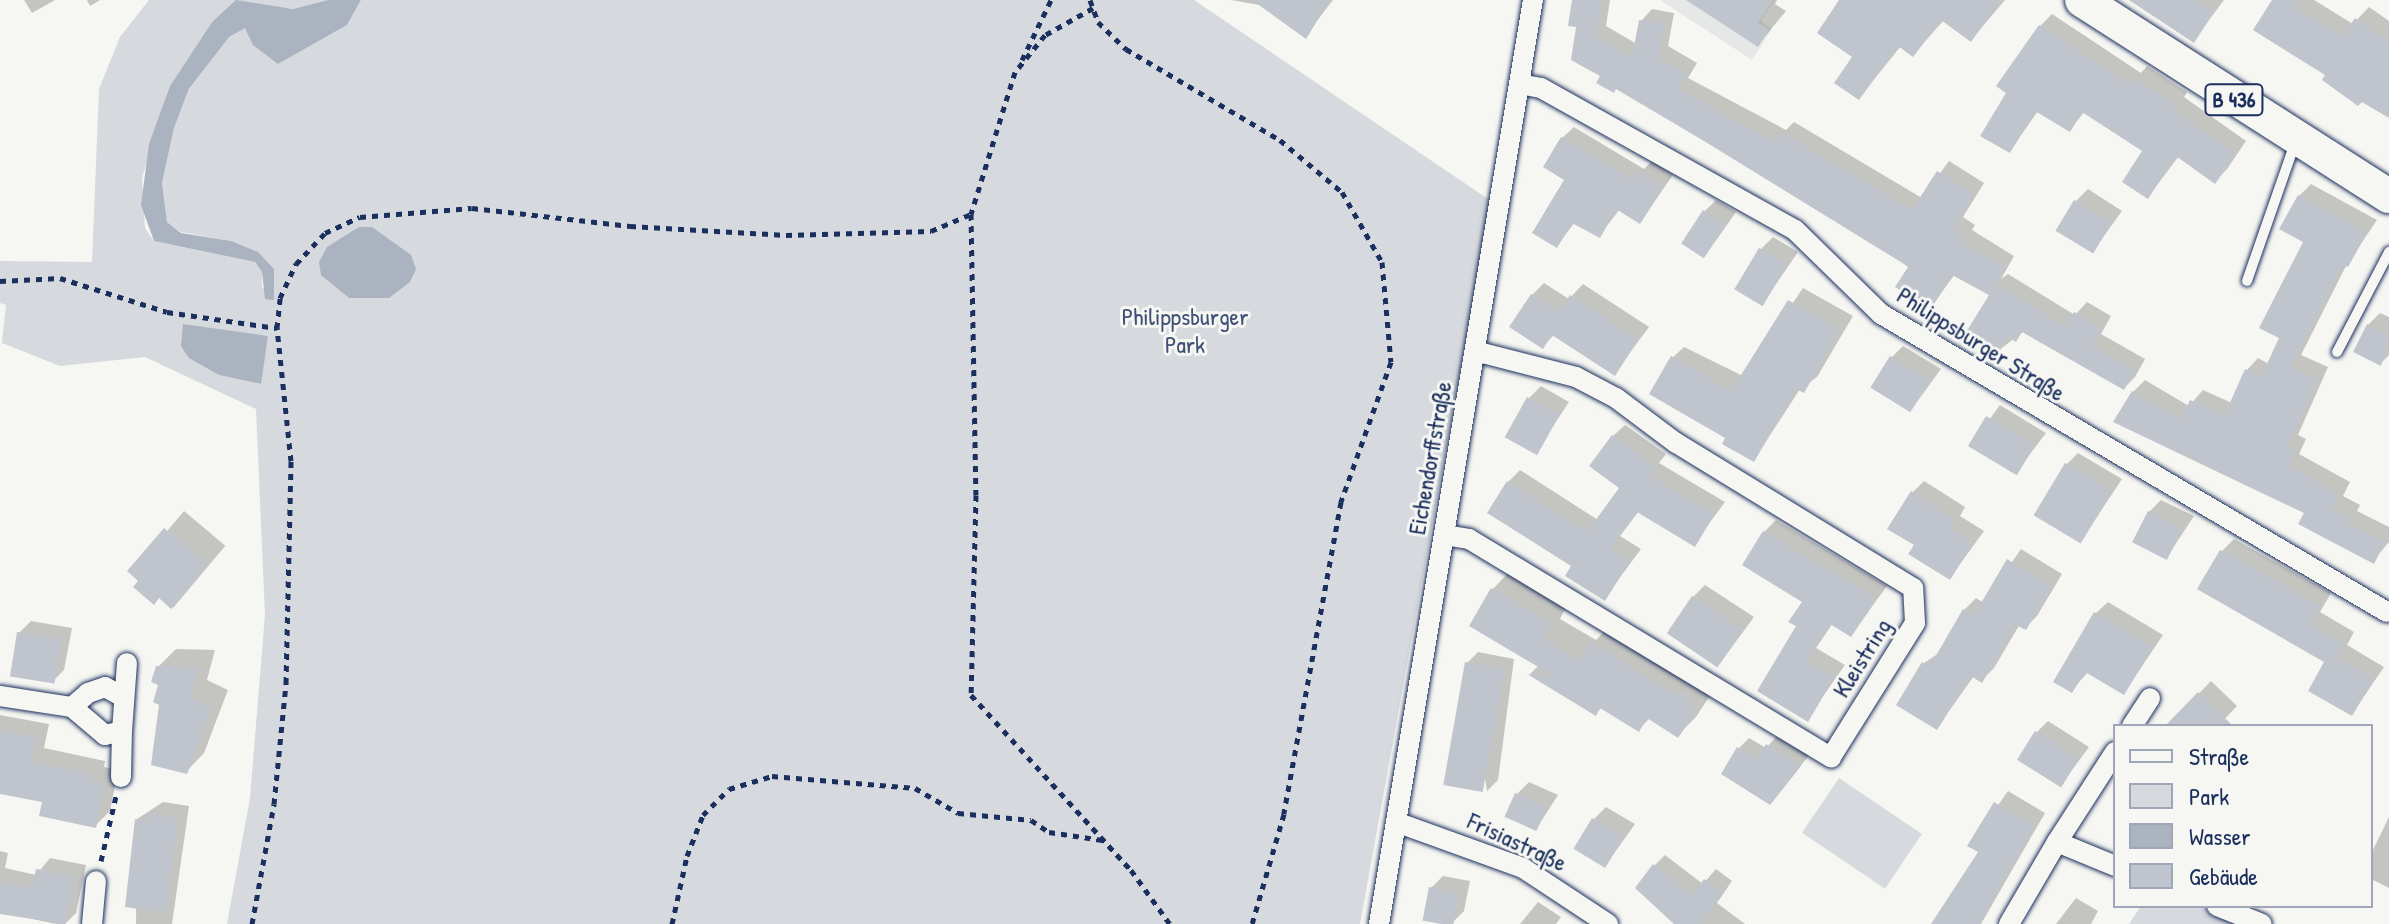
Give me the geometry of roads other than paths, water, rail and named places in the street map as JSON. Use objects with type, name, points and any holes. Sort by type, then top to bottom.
[{"type":"main road","name":"B 436","points":[[2082,0],[2296,141],[2389,196]]},
{"type":"street","name":"Eichendorffstraße","points":[[1379,924],[1533,0]]},
{"type":"street","name":"Philippsburger Straße","points":[[1519,84],[1541,88],[1795,230],[1881,314],[2216,517],[2387,612]]},
{"type":"street","name":"Kleistring","points":[[1444,535],[1469,539],[1831,757],[1915,623],[1913,588],[1676,443],[1616,398],[1576,377],[1475,351]]},
{"type":"street","points":[[121,777],[121,696],[127,663]]},
{"type":"street","points":[[72,707],[88,693],[105,687],[121,696]]},
{"type":"street","points":[[0,696],[72,707],[105,735],[122,731]]},
{"type":"street","points":[[2133,724],[2150,698]]},
{"type":"street","points":[[2009,924],[2113,755]]},
{"type":"street","name":"Frisiastraße","points":[[1396,822],[1523,868],[1608,924]]},
{"type":"street","points":[[2057,842],[2113,865]]},
{"type":"street","points":[[92,924],[96,881]]},
{"type":"street","points":[[2222,908],[2262,924]]},
{"type":"lane","points":[[2247,281],[2296,141]]},
{"type":"lane","points":[[2337,352],[2389,252]]},
{"type":"water","points":[[236,0],[293,9],[328,0],[361,0],[347,25],[278,64],[253,45],[245,28],[229,37],[189,89],[174,128],[162,183],[167,222],[181,233],[231,241],[258,252],[274,269],[274,300],[265,299],[262,272],[255,262],[154,241],[141,205],[149,144],[170,86],[212,22]]},
{"type":"water","points":[[359,227],[372,227],[411,255],[416,269],[410,282],[389,298],[349,298],[321,275],[319,262],[327,247]]},
{"type":"water","points":[[183,324],[268,336],[261,384],[219,375],[189,358],[181,346]]},
{"type":"park label","name":"Philippsburger Park","points":[[1185,331]]}]
